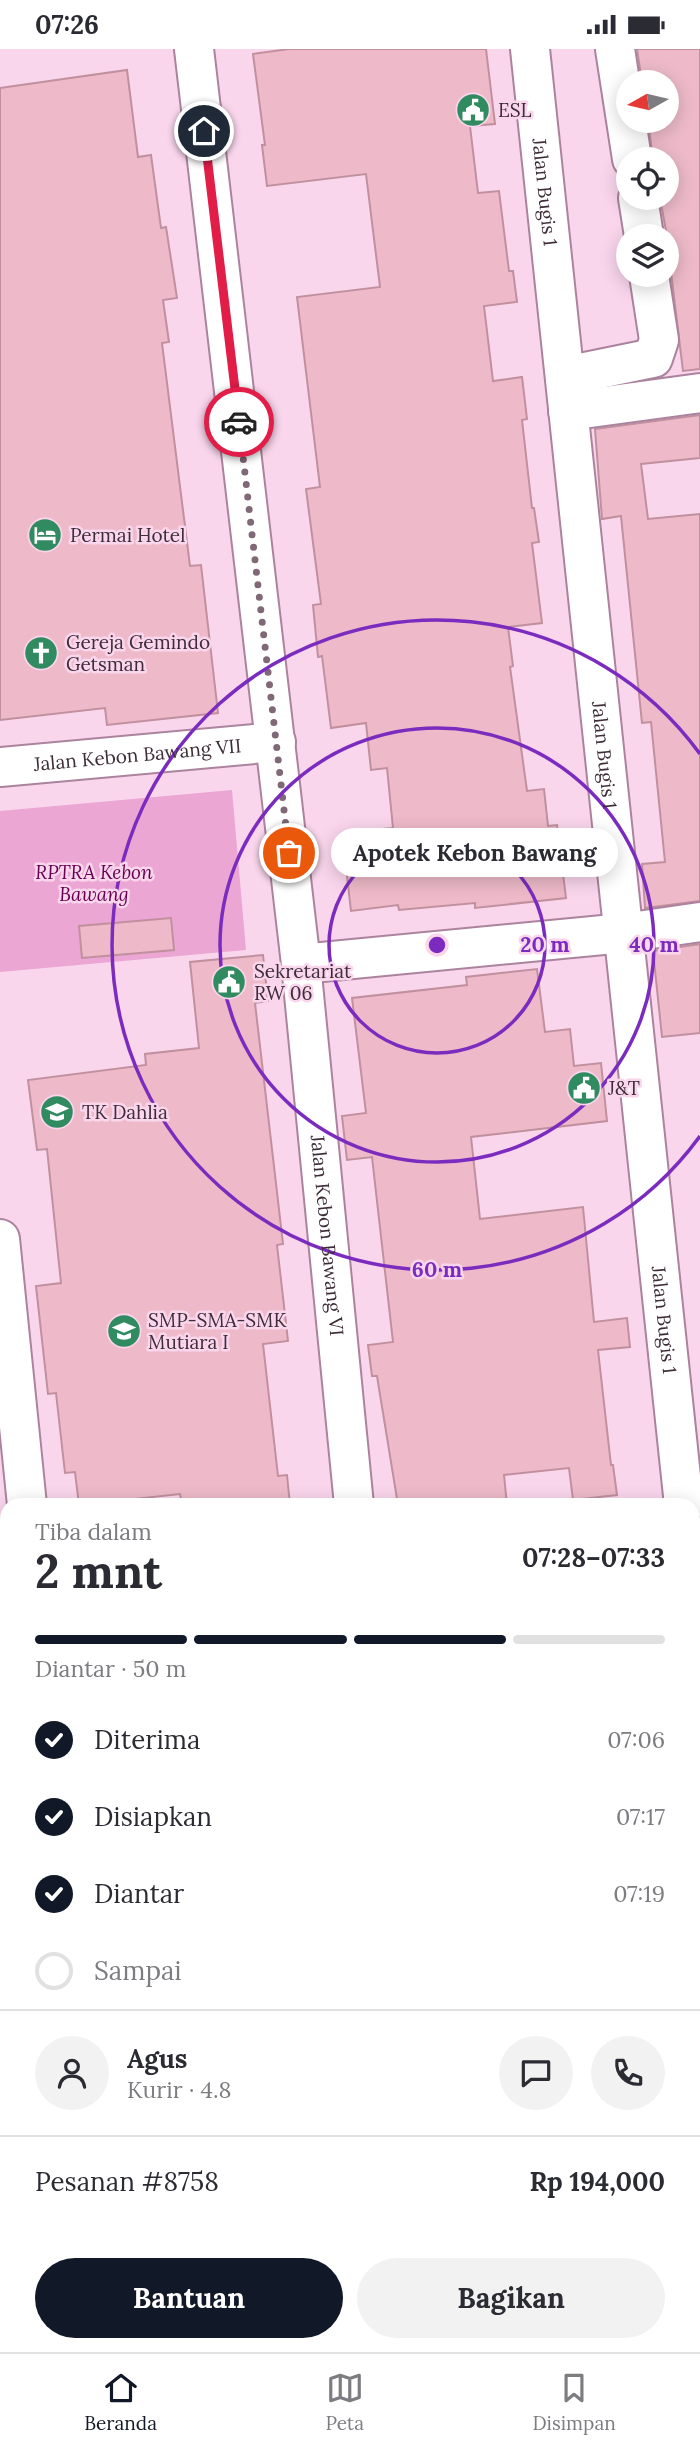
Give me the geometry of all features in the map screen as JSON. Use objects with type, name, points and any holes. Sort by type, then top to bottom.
[{"type":"street","name":"Jalan Kebon Bawang VI","points":[[194,49],[302,964],[353,1498]]},
{"type":"street","name":"Jalan Bugis 1","points":[[530,49],[683,1498]]},
{"type":"street","points":[[615,49],[630,147]]},
{"type":"street","points":[[566,394],[653,358],[659,340],[651,287]]},
{"type":"street","points":[[566,394],[700,393]]},
{"type":"street","name":"Jalan Kebon Bawang VII","points":[[0,767],[276,742]]},
{"type":"street","points":[[302,964],[624,933],[700,922]]},
{"type":"street","points":[[0,1239],[26,1498]]},
{"type":"green space","name":"RPTRA Kebon Bawang","points":[[232,790],[246,950],[0,972],[0,811]]},
{"type":"building","points":[[289,49],[486,49],[495,124],[470,126],[478,193],[499,191],[509,271],[513,271],[517,302],[484,306],[493,381],[522,377],[527,419],[522,420],[532,508],[539,542],[532,543],[542,623],[508,627],[513,666],[510,667],[527,791],[544,789],[548,826],[557,825],[566,898],[475,908],[475,903],[399,910],[398,905],[351,911],[342,833],[393,828],[387,768],[371,770],[366,723],[331,728],[322,656],[318,657],[313,605],[321,604],[306,489],[320,487],[297,297],[380,287],[366,174],[267,186],[262,145],[265,145],[253,54]]},
{"type":"building","points":[[637,49],[700,49],[700,369],[683,371],[673,287],[679,287],[679,224],[665,224],[662,210],[679,210],[679,147],[651,147],[650,133],[679,133],[679,70],[640,70]]},
{"type":"building","points":[[127,70],[138,157],[151,155],[161,228],[166,227],[177,298],[163,300],[169,342],[162,343],[190,566],[201,565],[218,713],[107,725],[105,708],[0,720],[0,88]]},
{"type":"building","points":[[700,415],[700,458],[641,464],[648,519],[700,514],[700,901],[645,908],[642,864],[665,862],[651,722],[642,723],[621,516],[602,519],[595,429]]},
{"type":"building","points":[[171,918],[174,950],[82,958],[79,926]]},
{"type":"building","points":[[700,944],[700,1033],[662,1037],[653,951]]},
{"type":"building","points":[[263,955],[268,1001],[255,1003],[283,1244],[277,1245],[288,1341],[263,1344],[278,1476],[287,1475],[289,1498],[181,1498],[180,1494],[143,1498],[78,1498],[75,1472],[65,1473],[56,1393],[48,1394],[36,1286],[61,1283],[47,1149],[37,1150],[28,1080],[146,1065],[145,1054],[199,1048],[190,962]]},
{"type":"building","points":[[537,969],[545,1032],[570,1029],[574,1066],[601,1063],[607,1121],[471,1137],[480,1219],[583,1207],[594,1322],[627,1318],[630,1347],[598,1350],[617,1495],[573,1498],[569,1468],[504,1475],[506,1498],[397,1498],[377,1376],[372,1376],[368,1345],[393,1342],[372,1157],[347,1160],[342,1116],[366,1113],[352,998],[467,985],[466,977]]},
{"type":"way so far","points":[[239,422],[289,853]]},
{"type":"place","name":"ESL","points":[[473,110]]},
{"type":"place","name":"Permai Hotel","points":[[45,535]]},
{"type":"place","name":"Gereja Gemindo Getsman","points":[[41,653]]},
{"type":"place","name":"Apotek Kebon Bawang","points":[[289,853]]},
{"type":"place","name":"Sekretariat RW 06","points":[[229,982]]},
{"type":"place","name":"J&T","points":[[584,1088]]},
{"type":"place","name":"TK Dahlia","points":[[57,1112]]},
{"type":"place","name":"SMP-SMA-SMK Mutiara I","points":[[124,1331]]},
{"type":"route","points":[[204,131],[239,422]]}]
